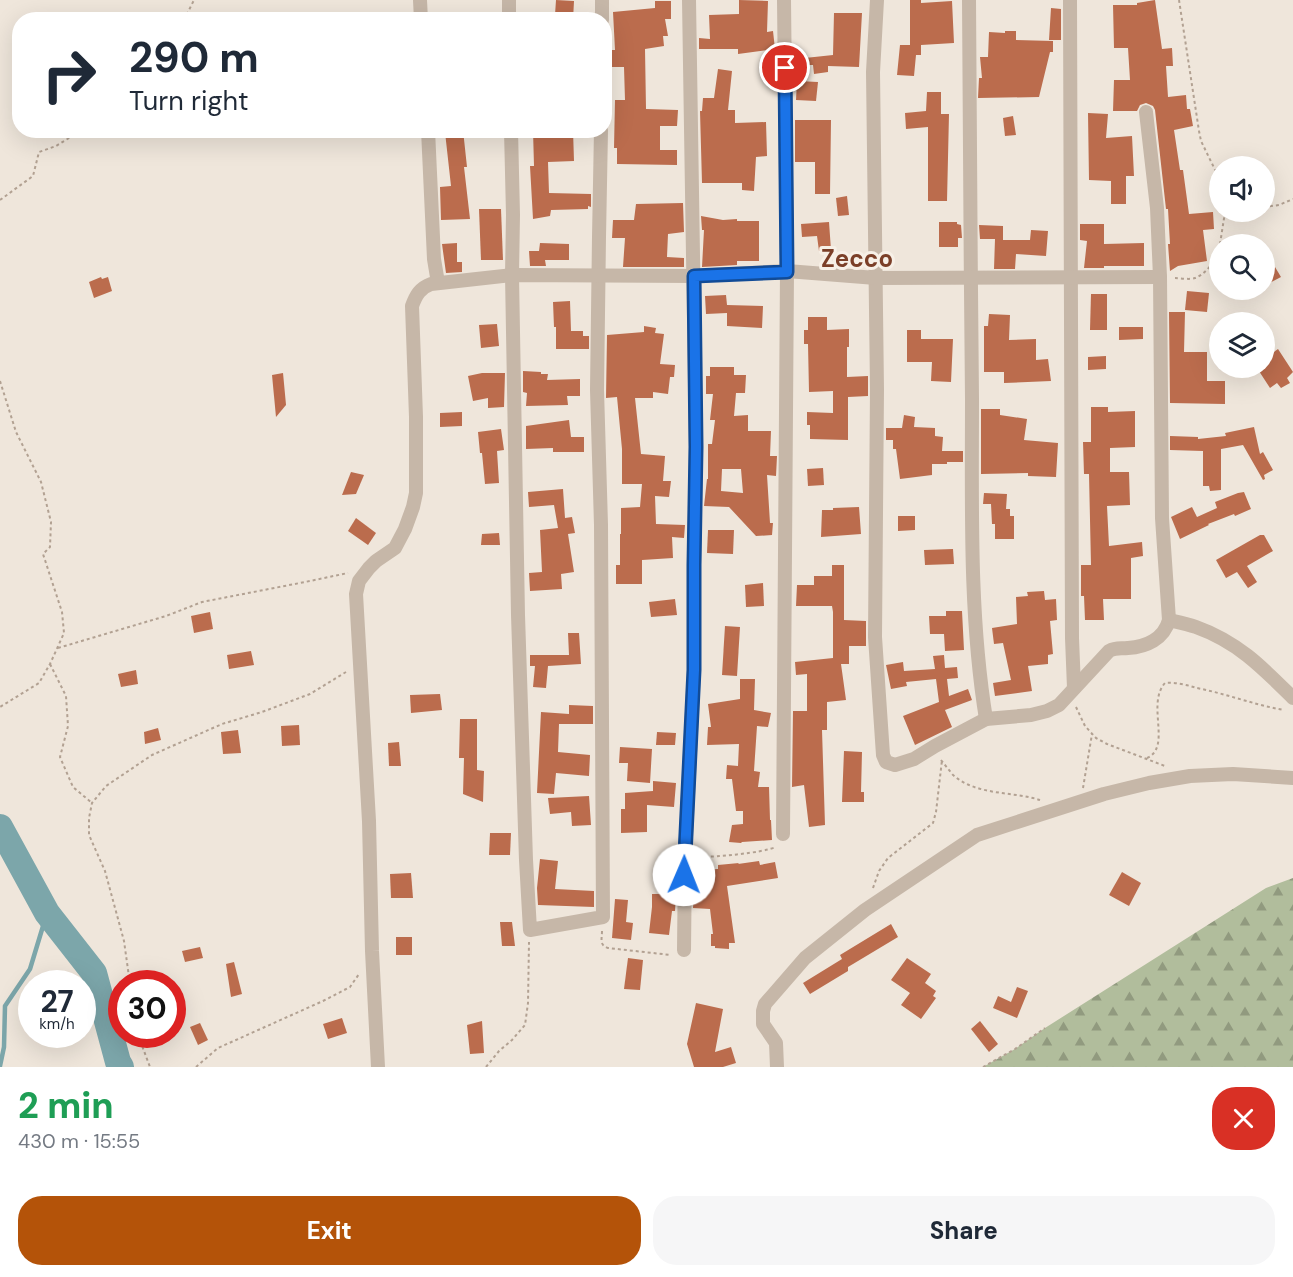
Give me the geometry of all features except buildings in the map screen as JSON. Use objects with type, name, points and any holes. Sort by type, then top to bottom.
[{"type":"street","points":[[684,950],[685,857],[694,670],[696,447],[689,0]]},
{"type":"street","points":[[783,834],[787,272],[784,0]]},
{"type":"street","points":[[877,0],[873,72],[878,389],[875,637],[883,755],[886,762],[895,765],[914,759],[986,719],[1031,715],[1047,711],[1059,705],[1109,651],[1115,648],[1144,646],[1162,636],[1167,629],[1169,620],[1162,518],[1160,277],[1157,208],[1146,112]]},
{"type":"street","points":[[969,0],[974,593],[981,690],[986,719]]},
{"type":"street","points":[[1070,0],[1074,688]]},
{"type":"street","points":[[428,138],[434,259],[438,283]]},
{"type":"street","points":[[511,138],[518,627],[530,930],[603,917],[601,525],[597,390],[601,138]]},
{"type":"street","points":[[378,1067],[369,821],[356,594],[359,581],[369,568],[395,548],[405,530],[413,507],[416,482],[412,306],[415,297],[424,286],[512,275],[694,276],[787,272],[876,278],[1160,277]]},
{"type":"street","points":[[1169,620],[1195,626],[1224,639],[1248,654],[1293,698]]},
{"type":"street","points":[[777,1067],[776,1043],[763,1024],[765,1004],[805,958],[865,910],[977,835],[1104,794],[1149,783],[1190,776],[1233,774],[1293,778]]},
{"type":"path","points":[[1179,0],[1199,131],[1209,157]]},
{"type":"path","points":[[0,200],[33,176],[39,152],[57,146],[70,138]]},
{"type":"path","points":[[1275,206],[1293,199]]},
{"type":"path","points":[[1160,277],[1195,278],[1209,266]]},
{"type":"path","points":[[0,381],[15,432],[41,482],[51,522],[51,547],[43,554],[62,612],[64,633],[39,683],[0,707]]},
{"type":"path","points":[[57,648],[166,616],[202,602],[369,568]]},
{"type":"path","points":[[50,663],[66,696],[68,726],[60,757],[73,787],[92,803]]},
{"type":"path","points":[[128,970],[124,941],[105,871],[89,835],[92,803],[106,786],[152,755],[222,724],[310,694],[359,664]]},
{"type":"path","points":[[1147,758],[1154,755],[1157,749],[1159,729],[1156,709],[1160,688],[1165,683],[1173,682],[1264,706],[1293,711]]},
{"type":"path","points":[[1074,688],[1075,704],[1080,717],[1092,734],[1107,744],[1168,767]]},
{"type":"path","points":[[1080,802],[1092,734]]},
{"type":"path","points":[[935,746],[953,774],[964,782],[994,792],[1036,799],[1062,807]]},
{"type":"path","points":[[865,910],[879,871],[888,858],[933,823],[942,760]]},
{"type":"path","points":[[685,857],[772,849],[782,841],[783,834]]},
{"type":"path","points":[[603,917],[601,944],[603,946],[673,955],[678,955],[684,950]]},
{"type":"path","points":[[486,1067],[525,1025],[528,1003],[530,930]]},
{"type":"path","points":[[196,1067],[219,1048],[350,987],[359,973]]},
{"type":"path","points":[[983,1067],[1015,1049],[1045,1028]]},
{"type":"path","points":[[143,1048],[150,1067]]},
{"type":"green space","points":[[1293,878],[1293,1067],[983,1067],[1015,1049],[1266,888]]},
{"type":"waterway","points":[[0,827],[47,913],[94,973],[121,1067]]},
{"type":"waterway","points":[[0,1066],[4,1047],[5,1006],[30,969],[47,913]]},
{"type":"district","name":"Zecco","points":[[857,258]]},
{"type":"route","points":[[684,875],[694,670],[696,447],[694,276],[787,272],[785,68]]}]
